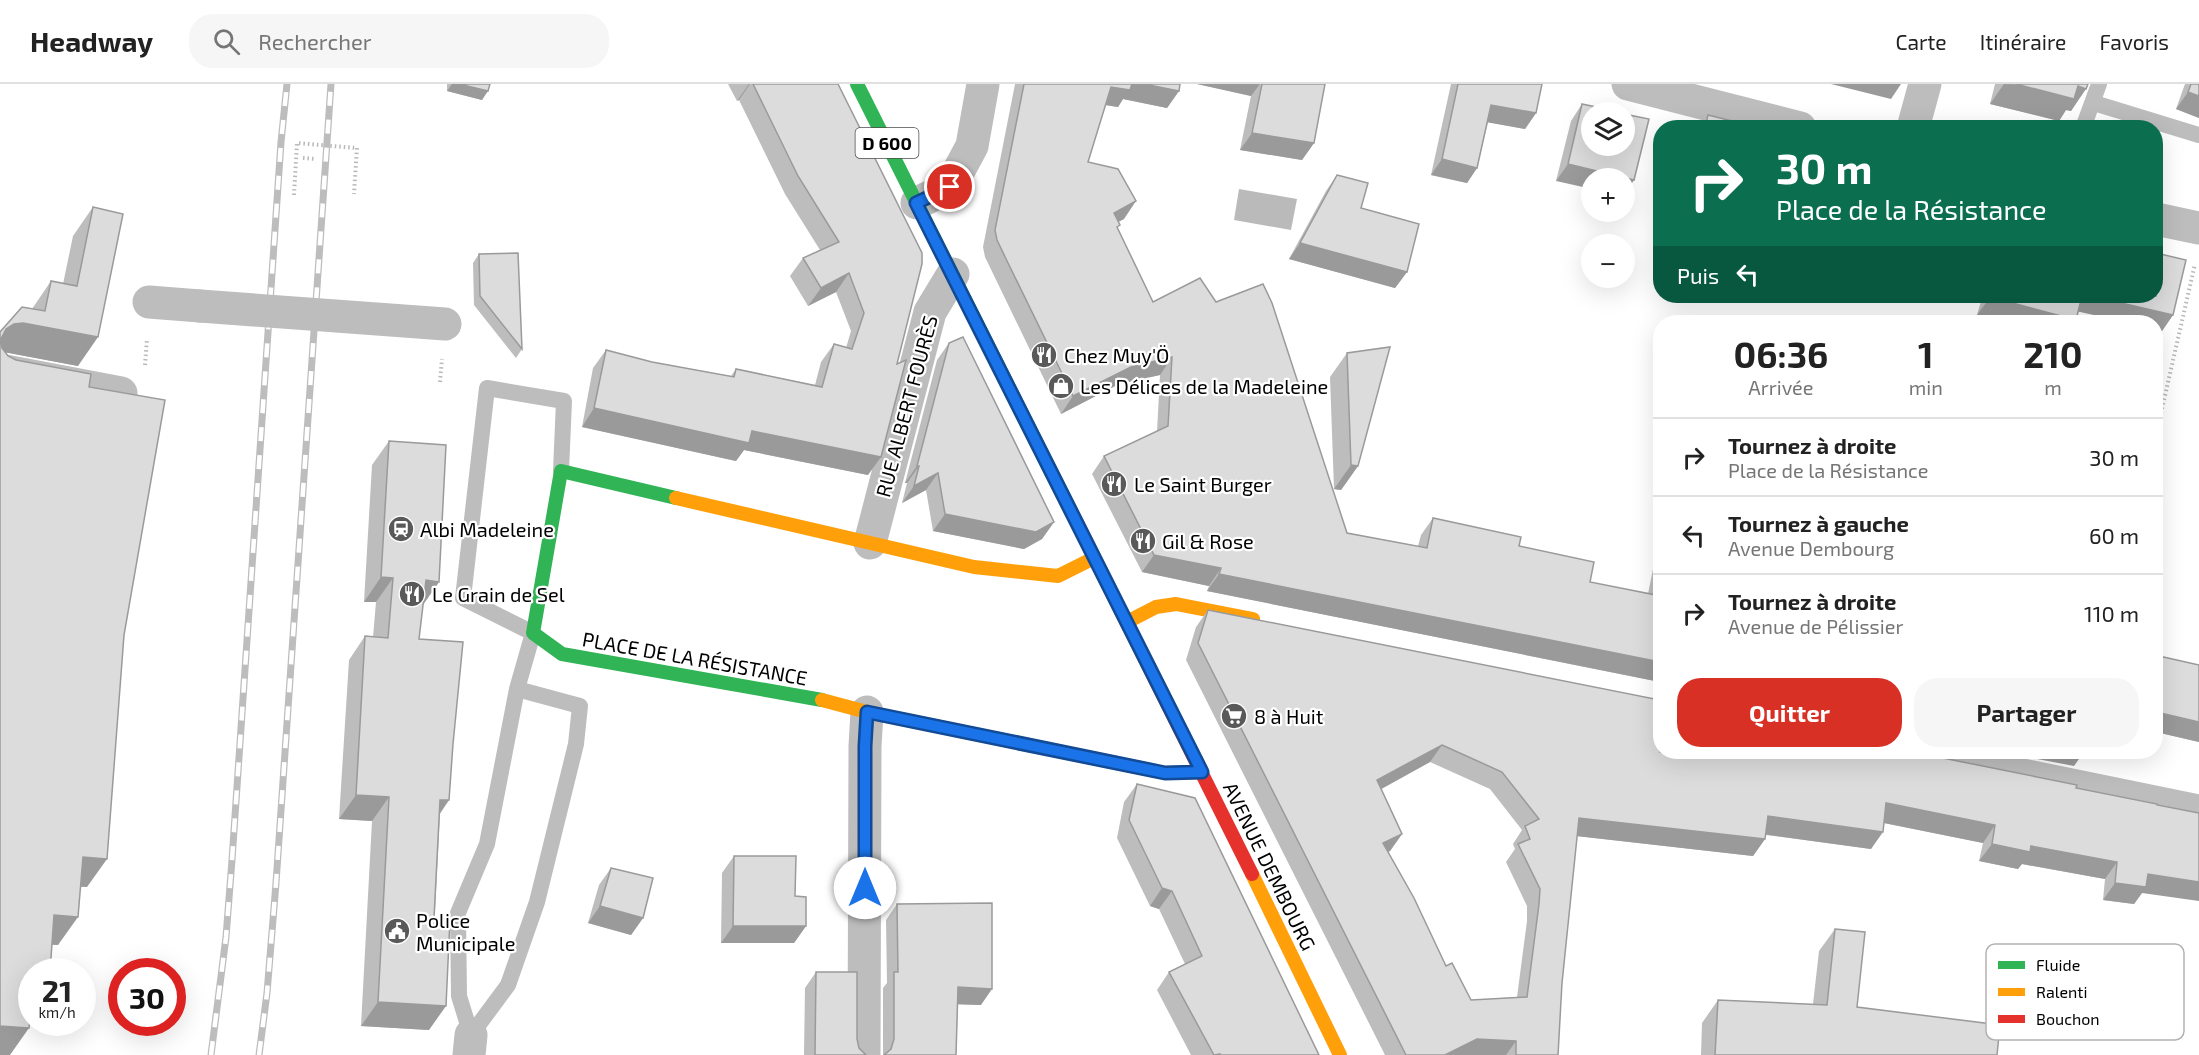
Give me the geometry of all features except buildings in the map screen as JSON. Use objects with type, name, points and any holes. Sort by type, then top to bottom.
[{"type":"street","name":"AVENUE DEMBOURG","points":[[857,84],[1202,772],[1340,1055]]},
{"type":"street","points":[[916,203],[950,187],[972,146],[983,84]]},
{"type":"street","points":[[1628,84],[1769,120]]},
{"type":"street","points":[[1915,120],[1925,84]]},
{"type":"street","points":[[2163,223],[2198,242]]},
{"type":"street","name":"RUE ALBERT FOURÈS","points":[[870,543],[930,312],[953,274]]},
{"type":"street","points":[[149,302],[445,324]]},
{"type":"street","points":[[0,370],[121,393]]},
{"type":"street","points":[[533,633],[561,471],[974,567],[1058,576],[1094,558]]},
{"type":"street","points":[[1126,622],[1156,607],[1176,604],[1268,622]]},
{"type":"street","name":"PLACE DE LA RÉSISTANCE","points":[[533,633],[562,654],[828,701],[867,712],[1165,773],[1202,772]]},
{"type":"street","points":[[864,1055],[867,712]]},
{"type":"street","points":[[1944,759],[2199,811]]},
{"type":"lane","points":[[2087,120],[2099,84]]},
{"type":"lane","points":[[2094,103],[2150,120]]},
{"type":"lane","points":[[2163,124],[2199,135]]},
{"type":"lane","points":[[470,1045],[459,996],[458,913],[487,844],[517,689],[533,633],[463,598],[487,388],[564,401],[561,471]]},
{"type":"lane","points":[[470,1045],[508,985],[537,902],[576,744],[580,706],[517,689]]},
{"type":"path","points":[[294,195],[297,143],[357,148],[354,194]]},
{"type":"path","points":[[303,158],[316,159]]},
{"type":"path","points":[[2163,403],[2198,242]]},
{"type":"shaded area","points":[[1239,189],[1297,199],[1291,230],[1234,220]]},
{"type":"railway","points":[[211,1055],[226,937],[281,142],[287,84]]},
{"type":"railway","points":[[259,1055],[267,993],[276,883],[331,84]]},
{"type":"traffic: fast","points":[[857,84],[1071,511]]},
{"type":"traffic: fast","points":[[676,498],[561,471],[533,633],[562,654],[822,700]]},
{"type":"traffic: slow","points":[[676,498],[974,567],[1058,576],[1094,558]]},
{"type":"traffic: slow","points":[[1127,622],[1156,607],[1176,604],[1253,619]]},
{"type":"traffic: slow","points":[[822,700],[867,712],[1165,773],[1202,772]]},
{"type":"traffic: slow","points":[[1252,874],[1340,1055]]},
{"type":"traffic: jam","points":[[1071,511],[1252,874]]},
{"type":"place","name":"Chez Muy'Ö","points":[[1044,355]]},
{"type":"place","name":"Les Délices de la Madeleine","points":[[1061,386]]},
{"type":"place","name":"Le Saint Burger","points":[[1114,484]]},
{"type":"place","name":"Albi Madeleine","points":[[401,529]]},
{"type":"place","name":"Gil & Rose","points":[[1143,541]]},
{"type":"place","name":"Le Grain de Sel","points":[[412,594]]},
{"type":"place","name":"8 à Huit","points":[[1234,716]]},
{"type":"place","name":"Police Municipale","points":[[397,931]]},
{"type":"route","points":[[865,888],[867,712],[1165,773],[1202,772],[916,203],[950,187]]}]
